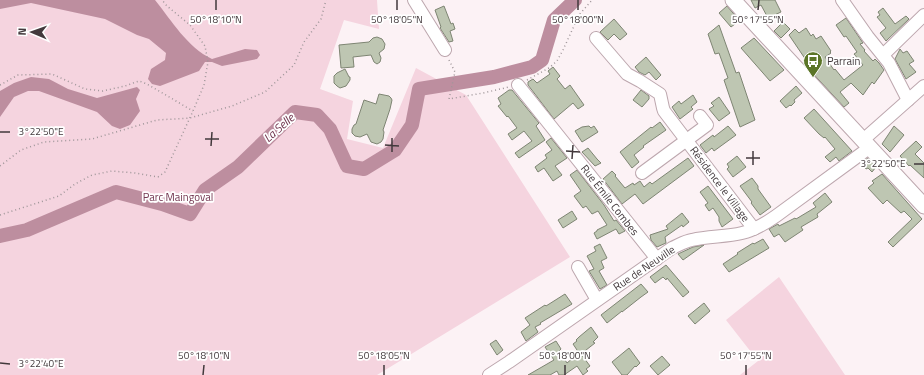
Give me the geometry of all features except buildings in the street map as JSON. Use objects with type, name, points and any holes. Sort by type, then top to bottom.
[{"type":"main road","points":[[733,0],[924,206]]},
{"type":"street","points":[[414,0],[445,50]]},
{"type":"street","points":[[842,0],[871,42],[889,63],[908,100]]},
{"type":"street","points":[[883,55],[924,15]]},
{"type":"street","name":"Résidence le Village","points":[[596,38],[628,74],[660,94],[663,108],[754,228]]},
{"type":"street","name":"Rue Émile Combes","points":[[518,85],[657,259]]},
{"type":"street","name":"Rue de Neuville","points":[[489,375],[672,248],[698,238],[739,234],[766,223],[866,144],[908,100],[924,86]]},
{"type":"street","name":"Résidence le Village","points":[[642,173],[707,125],[700,116]]},
{"type":"street","points":[[578,267],[597,300]]},
{"type":"path","points":[[0,215],[59,196],[75,184],[92,175],[112,171],[158,177],[165,172],[204,85],[208,57],[205,46],[190,25],[162,0]]},
{"type":"path","points":[[0,166],[21,150],[44,142],[92,139],[157,120],[190,118],[232,106],[265,92],[294,65],[304,42],[321,19],[326,0]]},
{"type":"path","points":[[445,50],[455,72],[449,99],[518,85],[549,68],[557,61],[579,15],[592,0]]},
{"type":"path","points":[[0,85],[18,75],[52,74],[85,89],[103,91],[139,81],[147,84],[193,111]]},
{"type":"green space","name":"Parc Maingoval","points":[[0,0],[377,0],[379,29],[344,20],[320,89],[353,101],[347,139],[383,148],[416,68],[466,95],[570,257],[377,375],[0,375]]},
{"type":"green space","points":[[779,277],[845,375],[740,375],[758,361],[726,320]]},
{"type":"shaded area","points":[[0,0],[155,0],[187,41],[203,54],[212,59],[245,49],[257,50],[260,55],[257,59],[222,66],[212,62],[205,62],[199,71],[160,86],[152,84],[148,79],[151,69],[165,60],[166,53],[149,39],[137,35],[105,19],[31,3],[0,9]]},
{"type":"shaded area","points":[[31,77],[49,79],[68,89],[97,98],[137,87],[140,90],[136,99],[140,111],[130,125],[120,129],[112,126],[97,112],[39,91],[28,91],[14,97],[0,117],[0,91],[14,83]]},
{"type":"waterway","name":"La Selle","points":[[0,236],[27,230],[116,192],[162,204],[190,214],[205,190],[238,167],[295,112],[317,115],[330,129],[347,166],[364,169],[395,150],[412,125],[419,89],[494,77],[532,67],[542,60],[554,20],[575,0]]},
{"type":"place","name":"Parrain","points":[[813,78]]}]
